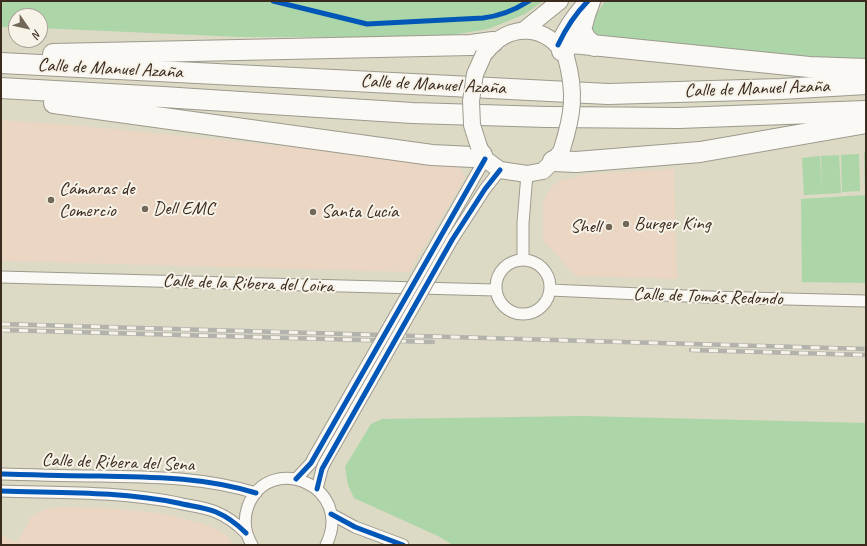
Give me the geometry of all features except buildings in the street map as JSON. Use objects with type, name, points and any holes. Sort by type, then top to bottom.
[{"type":"highway","points":[[589,1],[581,30],[586,39],[594,46]]},
{"type":"highway","points":[[562,51],[572,43],[810,67],[866,69]]},
{"type":"highway","points":[[1,58],[49,54],[470,45],[489,48]]},
{"type":"highway","name":"Calle de Manuel Azaña","points":[[1,63],[608,94],[781,90],[866,84]]},
{"type":"highway","name":"Calle de Manuel Azaña","points":[[1,88],[412,113],[547,117],[679,118],[866,111]]},
{"type":"highway","points":[[1,95],[432,155],[473,157],[482,154]]},
{"type":"highway","points":[[558,155],[576,162],[700,152],[866,123]]},
{"type":"main road","points":[[524,30],[542,34],[562,51],[571,76],[573,104],[569,126],[558,155],[543,171],[527,174],[500,170],[482,154],[472,125],[471,101],[475,74],[489,48],[507,34],[524,30],[560,1]]},
{"type":"main road","points":[[562,51],[568,25],[578,11],[589,1]]},
{"type":"street","points":[[700,152],[866,133]]},
{"type":"street","points":[[296,479],[311,463],[442,234],[482,154]]},
{"type":"street","points":[[317,489],[324,464],[452,240],[485,189],[500,170]]},
{"type":"street","points":[[523,259],[523,223],[527,174]]},
{"type":"street","points":[[523,259],[537,264],[543,269],[548,275],[550,290],[548,298],[538,310],[522,314],[508,310],[502,305],[497,298],[495,283],[502,269],[515,260],[523,259]]},
{"type":"street","name":"Calle de la Ribera del Loira","points":[[1,277],[495,290]]},
{"type":"street","name":"Calle de Tomás Redondo","points":[[550,290],[695,297],[866,301]]},
{"type":"street","name":"Calle de Ribera del Sena","points":[[1,474],[149,477],[191,480],[233,486],[256,493]]},
{"type":"street","name":"Calle de Ribera del Sena","points":[[26,492],[29,484],[35,482],[80,483],[99,476]]},
{"type":"street","points":[[252,545],[246,533],[245,522],[246,512],[250,502],[256,493],[270,482],[287,478],[307,482],[317,489],[326,500],[331,514],[331,530],[326,545]]},
{"type":"street","name":"Calle de Ribera del Sena","points":[[1,491],[124,494],[157,499],[217,512],[235,523],[246,533]]},
{"type":"street","points":[[331,514],[355,527],[403,545]]},
{"type":"shaded area","points":[[1,120],[83,126],[449,163],[459,167],[465,178],[409,272],[1,261]]},
{"type":"shaded area","name":"Shell","points":[[674,169],[677,279],[576,276],[543,240],[543,201],[552,186],[559,181],[587,174]]},
{"type":"shaded area","points":[[61,507],[106,508],[160,513],[201,523],[216,529],[226,535],[234,545],[1,545],[1,535],[17,543],[30,519],[37,513],[45,509]]},
{"type":"green space","points":[[1,1],[543,1],[525,14],[488,29],[440,37],[240,37],[48,28],[48,8],[8,8],[8,27],[1,27]]},
{"type":"green space","points":[[605,1],[866,1],[866,61],[778,58],[605,40],[588,27]]},
{"type":"green space","points":[[864,152],[866,152],[866,283],[802,282],[801,199],[865,195]]},
{"type":"green space","points":[[859,154],[860,191],[842,192],[841,155]]},
{"type":"green space","points":[[839,155],[841,193],[804,195],[802,158],[820,156],[822,194],[821,156]]},
{"type":"green space","points":[[582,416],[866,423],[866,545],[453,545],[438,536],[354,498],[348,485],[345,467],[371,424],[382,419]]},
{"type":"railway","points":[[1,324],[866,349]]},
{"type":"railway","points":[[1,330],[433,342]]},
{"type":"railway","points":[[691,350],[866,355]]},
{"type":"cycle path","points":[[273,1],[367,24],[483,18],[507,12],[529,1]]},
{"type":"cycle path","points":[[558,45],[571,22],[588,1]]},
{"type":"cycle path","points":[[296,479],[311,463],[485,159]]},
{"type":"cycle path","points":[[317,489],[322,469],[452,240],[485,189],[500,170]]},
{"type":"cycle path","points":[[1,474],[178,479],[217,484],[256,493]]},
{"type":"cycle path","points":[[1,491],[112,494],[156,499],[211,510],[232,521],[246,533]]},
{"type":"cycle path","points":[[331,514],[355,527],[403,545]]},
{"type":"place","name":"Cámaras de Comercio","points":[[51,200]]},
{"type":"place","name":"Dell EMC","points":[[145,209]]},
{"type":"place","name":"Santa Lucía","points":[[313,212]]},
{"type":"place","name":"Burger King","points":[[626,224]]},
{"type":"place","name":"Shell","points":[[609,227]]}]
